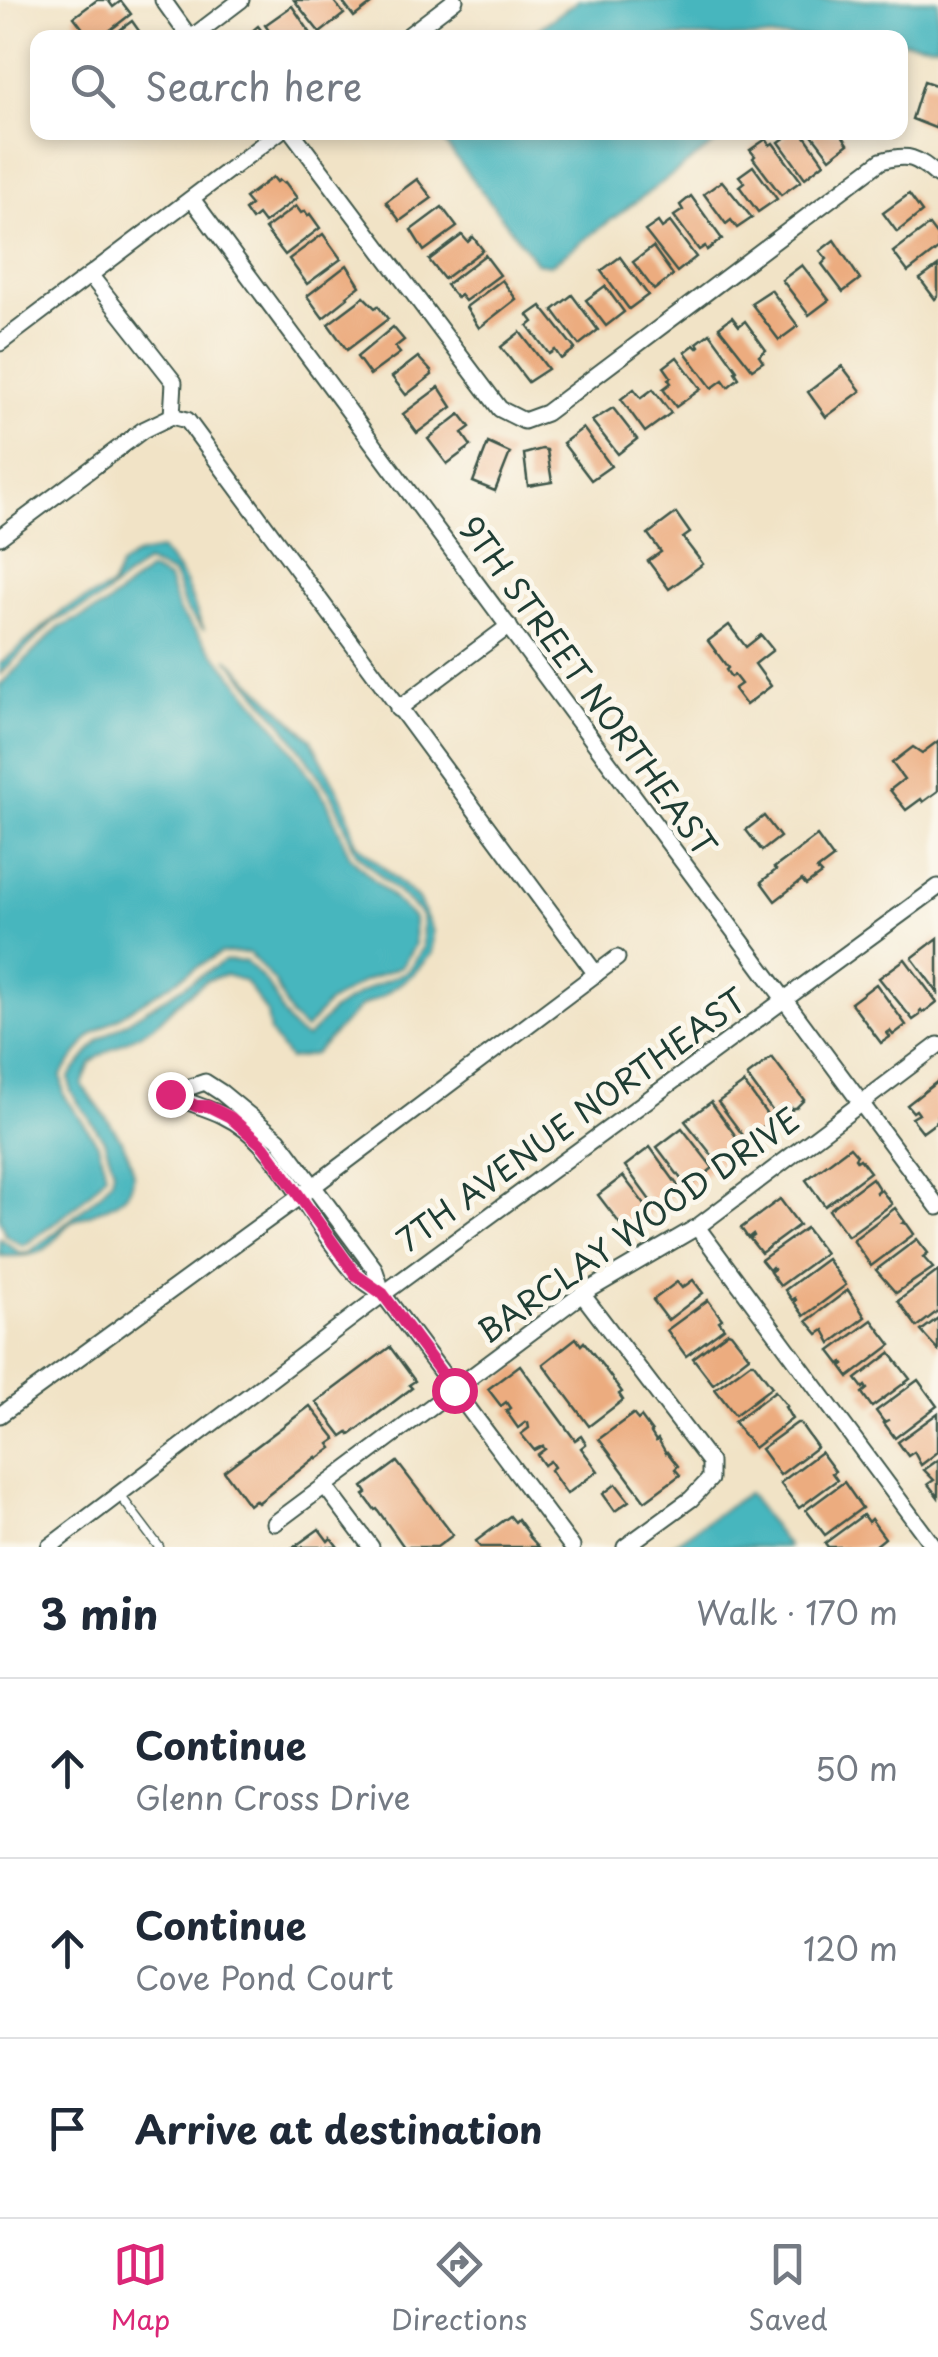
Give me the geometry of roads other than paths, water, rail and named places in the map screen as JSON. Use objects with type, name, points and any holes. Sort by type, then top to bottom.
[{"type":"street","points":[[163,0],[185,30]]},
{"type":"street","points":[[202,30],[241,0]]},
{"type":"street","points":[[416,30],[455,0]]},
{"type":"street","points":[[0,343],[264,140]]},
{"type":"street","points":[[298,140],[500,410],[524,421],[546,413],[881,160],[902,155],[920,160],[938,176]]},
{"type":"street","name":"9TH STREET NORTHEAST","points":[[192,199],[938,1207]]},
{"type":"street","points":[[90,275],[174,382],[172,416]]},
{"type":"street","points":[[0,537],[143,430],[172,416],[187,420],[596,974]]},
{"type":"street","points":[[398,709],[508,626]]},
{"type":"street","name":"7TH AVENUE NORTHEAST","points":[[49,1547],[383,1294],[938,887]]},
{"type":"street","points":[[0,1415],[617,958]]},
{"type":"street","name":"BARCLAY WOOD DRIVE","points":[[275,1523],[582,1294],[697,1227],[938,1046]]},
{"type":"street","points":[[383,1294],[356,1275],[264,1147],[230,1117],[170,1094],[204,1082],[278,1139],[374,1268],[383,1294],[572,1547]]},
{"type":"street","points":[[697,1227],[934,1547]]},
{"type":"street","points":[[582,1294],[710,1462],[710,1479],[691,1499],[625,1547]]},
{"type":"street","points":[[326,1486],[371,1547]]},
{"type":"lane","points":[[118,1494],[159,1547]]},
{"type":"water","points":[[579,0],[938,0],[938,45],[908,42],[908,30],[537,30]]},
{"type":"water","points":[[442,140],[720,140],[550,265],[537,263]]},
{"type":"water","points":[[160,550],[183,579],[204,630],[185,609],[174,575],[146,562],[99,600],[53,622],[0,674],[0,664],[64,610],[111,587],[121,566],[136,555]]},
{"type":"water","points":[[149,570],[168,579],[179,612],[277,728],[327,801],[350,857],[414,918],[415,945],[402,966],[364,981],[328,1003],[305,1030],[291,1017],[275,982],[249,953],[221,953],[91,1035],[61,1075],[64,1095],[98,1144],[106,1174],[78,1204],[23,1246],[6,1235],[0,1218],[0,685],[58,628],[104,607]]},
{"type":"water","points":[[227,658],[311,739],[345,804],[356,843],[418,899],[433,931],[432,953],[413,974],[361,1006],[314,1054],[289,1059],[270,1033],[267,1013],[245,981],[226,975],[207,980],[155,1025],[90,1063],[82,1085],[127,1153],[133,1181],[127,1193],[108,1207],[72,1222],[39,1252],[0,1256],[0,1238],[20,1253],[28,1253],[100,1194],[112,1179],[114,1170],[104,1140],[71,1092],[69,1077],[100,1039],[224,961],[246,961],[269,986],[288,1022],[307,1038],[333,1010],[408,971],[423,948],[422,916],[356,853],[333,797],[283,724]]},
{"type":"water","points":[[748,1493],[788,1547],[669,1547]]}]
